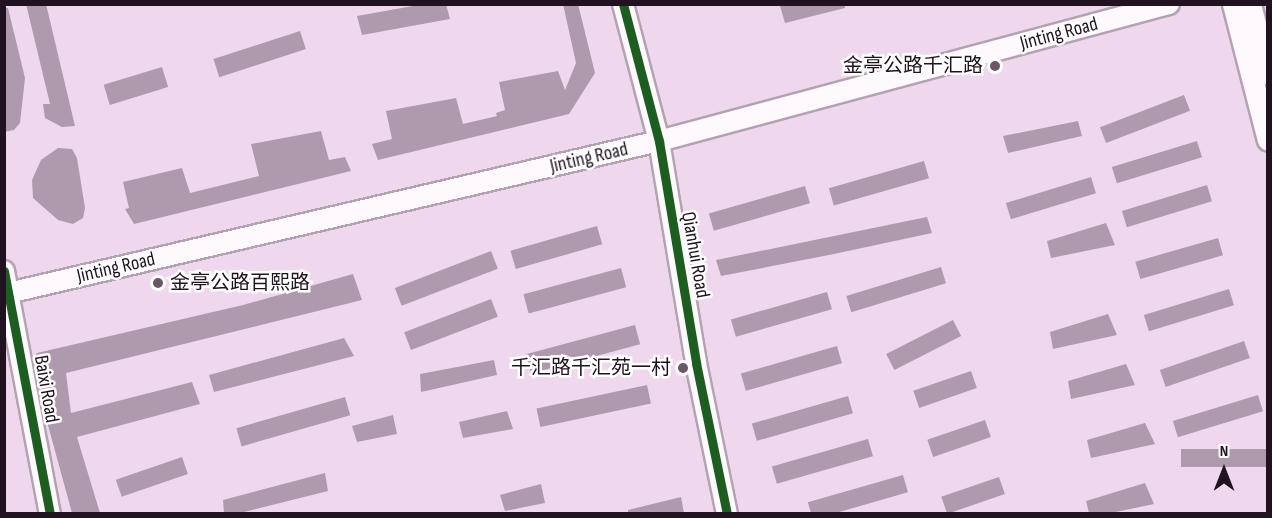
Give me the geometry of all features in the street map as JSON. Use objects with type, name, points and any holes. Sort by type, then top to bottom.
[{"type":"main road","name":"Qianhui Road","points":[[624,4],[659,141],[696,363],[727,513]]},
{"type":"main road","name":"Jinting Road","points":[[7,293],[659,141],[1169,4]]},
{"type":"main road","points":[[1233,4],[1268,140]]},
{"type":"main road","points":[[1250,4],[1268,74]]},
{"type":"main road","name":"Baixi Road","points":[[4,271],[50,513]]},
{"type":"building","points":[[26,4],[46,4],[75,126],[62,127],[45,118],[43,104],[50,104]]},
{"type":"building","points":[[424,4],[446,4],[450,19],[362,35],[357,16]]},
{"type":"building","points":[[563,4],[578,4],[595,73],[569,114],[378,160],[372,144],[392,139],[386,111],[456,98],[463,124],[497,116],[496,113],[505,110],[499,82],[558,71],[565,90],[576,63]]},
{"type":"building","points":[[845,4],[845,8],[785,23],[780,6]]},
{"type":"building","points":[[4,8],[8,8],[25,78],[20,123],[14,130],[4,132]]},
{"type":"building","points":[[300,31],[306,49],[219,77],[213,59]]},
{"type":"building","points":[[162,67],[168,87],[110,105],[104,85]]},
{"type":"building","points":[[1184,95],[1190,111],[1106,143],[1100,127]]},
{"type":"building","points":[[1078,121],[1082,136],[1008,153],[1003,136]]},
{"type":"building","points":[[321,131],[329,160],[345,157],[351,171],[134,224],[125,209],[129,208],[123,182],[182,168],[190,193],[259,176],[251,144]]},
{"type":"building","points":[[1197,141],[1202,157],[1117,183],[1112,167]]},
{"type":"building","points":[[58,148],[72,149],[77,158],[85,208],[83,218],[73,224],[58,220],[33,198],[32,180],[41,160]]},
{"type":"building","points":[[924,161],[929,178],[834,206],[829,188]]},
{"type":"building","points":[[1091,177],[1096,193],[1011,219],[1006,203]]},
{"type":"building","points":[[1207,185],[1212,201],[1127,227],[1122,211]]},
{"type":"building","points":[[805,186],[810,203],[714,231],[709,214]]},
{"type":"building","points":[[927,217],[932,233],[834,254],[721,276],[716,260]]},
{"type":"building","points":[[1106,223],[1115,245],[1051,258],[1047,241]]},
{"type":"building","points":[[597,226],[602,244],[516,269],[510,251]]},
{"type":"building","points":[[1218,238],[1223,255],[1140,279],[1135,262]]},
{"type":"building","points":[[491,251],[498,269],[402,306],[395,288]]},
{"type":"building","points":[[941,267],[946,283],[851,312],[846,296]]},
{"type":"building","points":[[621,268],[626,287],[529,313],[523,294]]},
{"type":"building","points":[[353,274],[362,300],[66,373],[71,413],[192,382],[200,404],[77,437],[100,513],[72,513],[40,396],[33,359],[37,353],[243,305]]},
{"type":"building","points":[[1229,289],[1234,305],[1149,331],[1144,315]]},
{"type":"building","points":[[827,292],[832,309],[736,337],[731,320]]},
{"type":"building","points":[[491,299],[498,317],[411,350],[404,332]]},
{"type":"building","points":[[1108,314],[1117,335],[1053,349],[1050,332]]},
{"type":"building","points":[[953,320],[961,336],[894,370],[886,354]]},
{"type":"building","points":[[635,325],[640,344],[531,374],[526,354]]},
{"type":"building","points":[[344,338],[354,356],[214,392],[209,375]]},
{"type":"building","points":[[1244,341],[1250,358],[1166,387],[1160,370]]},
{"type":"building","points":[[837,346],[842,363],[746,391],[741,374]]},
{"type":"building","points":[[494,360],[497,375],[421,392],[420,374]]},
{"type":"building","points":[[1126,364],[1135,385],[1071,399],[1068,381]]},
{"type":"building","points":[[971,371],[977,388],[919,408],[913,391]]},
{"type":"building","points":[[647,385],[651,404],[540,427],[536,408]]},
{"type":"building","points":[[1258,395],[1263,411],[1178,437],[1173,421]]},
{"type":"building","points":[[848,396],[853,413],[757,441],[752,424]]},
{"type":"building","points":[[345,397],[350,415],[242,446],[236,428]]},
{"type":"building","points":[[507,411],[513,429],[463,438],[459,422]]},
{"type":"building","points":[[393,415],[397,434],[357,442],[352,426]]},
{"type":"building","points":[[985,420],[991,437],[933,457],[927,440]]},
{"type":"building","points":[[1145,423],[1155,444],[1091,458],[1087,440]]},
{"type":"building","points":[[868,439],[873,456],[777,484],[772,467]]},
{"type":"building","points":[[1181,449],[1268,449],[1268,467],[1181,467]]},
{"type":"building","points":[[182,457],[188,474],[122,497],[116,480]]},
{"type":"building","points":[[325,473],[328,491],[240,513],[224,513],[223,500]]},
{"type":"building","points":[[903,475],[908,492],[832,514],[811,514],[808,502]]},
{"type":"building","points":[[999,477],[1005,494],[947,514],[941,497]]},
{"type":"building","points":[[1145,483],[1154,504],[1111,513],[1089,513],[1086,501]]},
{"type":"building","points":[[541,484],[545,503],[505,511],[500,495]]},
{"type":"building","points":[[681,497],[684,513],[628,513],[628,510]]},
{"type":"cycle path","points":[[623,4],[659,141],[696,363],[727,514]]},
{"type":"cycle path","points":[[4,271],[50,514]]},
{"type":"place","name":"金亭公路千汇路","points":[[995,66]]},
{"type":"place","name":"金亭公路百熙路","points":[[158,283]]},
{"type":"place","name":"千汇路千汇苑一村","points":[[683,368]]}]
